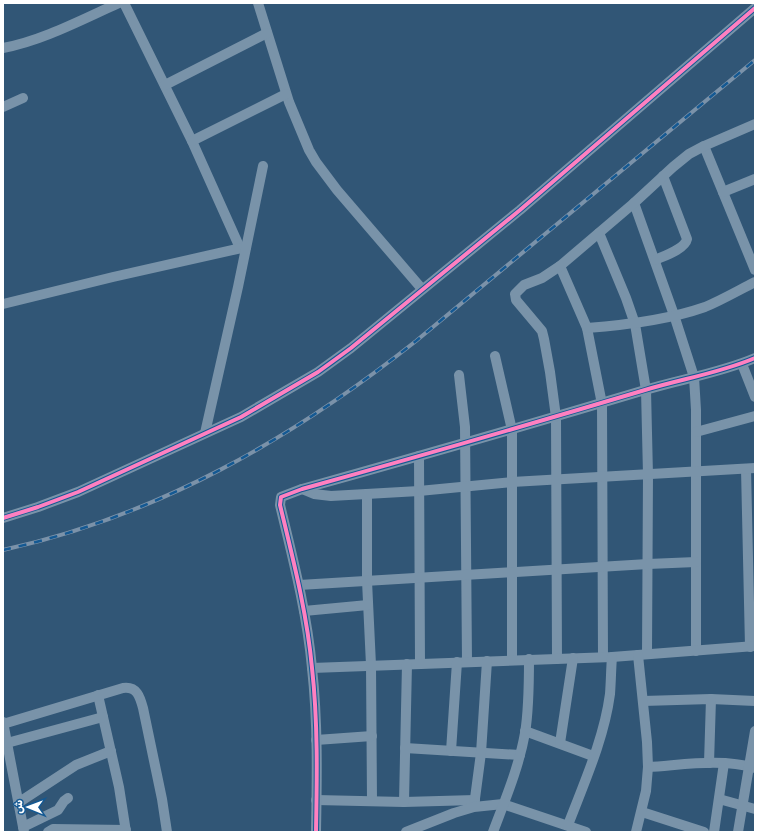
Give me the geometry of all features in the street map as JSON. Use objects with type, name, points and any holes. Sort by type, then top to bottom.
[{"type":"street","points":[[258,3],[286,94],[309,150],[325,175],[422,289]]},
{"type":"street","points":[[3,48],[20,44],[45,35],[125,4],[243,247]]},
{"type":"street","points":[[3,518],[78,492],[252,411],[318,372],[351,348],[520,210],[755,8]]},
{"type":"street","points":[[165,85],[267,33]]},
{"type":"street","points":[[192,141],[286,94]]},
{"type":"street","points":[[3,107],[23,98]]},
{"type":"street","points":[[557,659],[556,417],[544,339],[537,324],[514,297],[515,294],[524,285],[542,278],[560,266],[685,157],[704,146],[755,124]]},
{"type":"street","points":[[704,146],[755,270]]},
{"type":"street","points":[[205,433],[243,247],[263,166]]},
{"type":"street","points":[[655,260],[682,247],[687,239],[663,176]]},
{"type":"street","points":[[723,192],[755,179]]},
{"type":"street","points":[[634,203],[674,315],[694,377],[696,432],[696,651]]},
{"type":"street","points":[[599,233],[635,324],[646,390],[648,564],[643,655],[643,701],[648,767],[646,791],[636,832]]},
{"type":"street","points":[[3,304],[243,247]]},
{"type":"street","points":[[560,266],[587,328],[602,404],[602,566],[610,694],[594,756],[568,825]]},
{"type":"street","points":[[587,328],[635,324],[704,307],[755,282]]},
{"type":"street","points":[[495,356],[512,430],[512,660]]},
{"type":"street","points":[[316,832],[316,740],[312,668],[299,585],[279,501],[281,497],[302,489],[512,430],[646,390],[742,364],[755,358]]},
{"type":"street","points":[[742,364],[755,397]]},
{"type":"street","points":[[451,751],[462,662],[466,575],[466,443],[459,375]]},
{"type":"street","points":[[696,432],[755,416]]},
{"type":"street","points":[[419,456],[420,663]]},
{"type":"street","points":[[302,489],[314,494],[327,496],[419,491],[512,482],[751,469],[752,646],[607,657],[312,668]]},
{"type":"street","points":[[367,494],[367,581],[371,665],[372,801]]},
{"type":"street","points":[[299,585],[602,566],[696,562]]},
{"type":"street","points":[[304,611],[368,605]]},
{"type":"street","points":[[560,743],[574,658]]},
{"type":"street","points":[[493,832],[520,755],[525,731],[529,660]]},
{"type":"street","points":[[475,803],[481,753],[488,661]]},
{"type":"street","points":[[404,802],[407,664]]},
{"type":"street","points":[[68,798],[58,810],[24,830],[7,764],[7,743],[3,723],[98,695],[129,687],[133,688],[140,697],[153,750],[167,832]]},
{"type":"street","points":[[48,832],[53,829],[126,831],[120,787],[98,695]]},
{"type":"street","points":[[643,701],[711,699],[755,700]]},
{"type":"street","points":[[709,763],[711,699]]},
{"type":"street","points":[[7,743],[103,717]]},
{"type":"street","points":[[738,832],[752,767],[755,730]]},
{"type":"street","points":[[525,731],[594,756]]},
{"type":"street","points":[[316,740],[372,736]]},
{"type":"street","points":[[405,748],[520,755]]},
{"type":"street","points":[[18,802],[76,766],[111,751]]},
{"type":"street","points":[[648,767],[709,763],[724,763],[752,767]]},
{"type":"street","points":[[714,832],[724,763]]},
{"type":"street","points":[[719,799],[743,804],[755,809]]},
{"type":"street","points":[[316,800],[504,804],[586,832]]},
{"type":"street","points":[[406,832],[430,827],[475,803]]},
{"type":"street","points":[[642,812],[704,832]]},
{"type":"railway","points":[[3,550],[60,535],[116,517],[169,495],[222,469],[272,441],[321,410],[416,341],[755,60]]},
{"type":"cycle path","points":[[3,518],[78,492],[241,417],[318,372],[351,348],[520,210],[755,8]]},
{"type":"cycle path","points":[[316,832],[316,729],[310,647],[295,566],[280,505],[281,497],[302,489],[659,386],[728,368],[755,358]]}]
